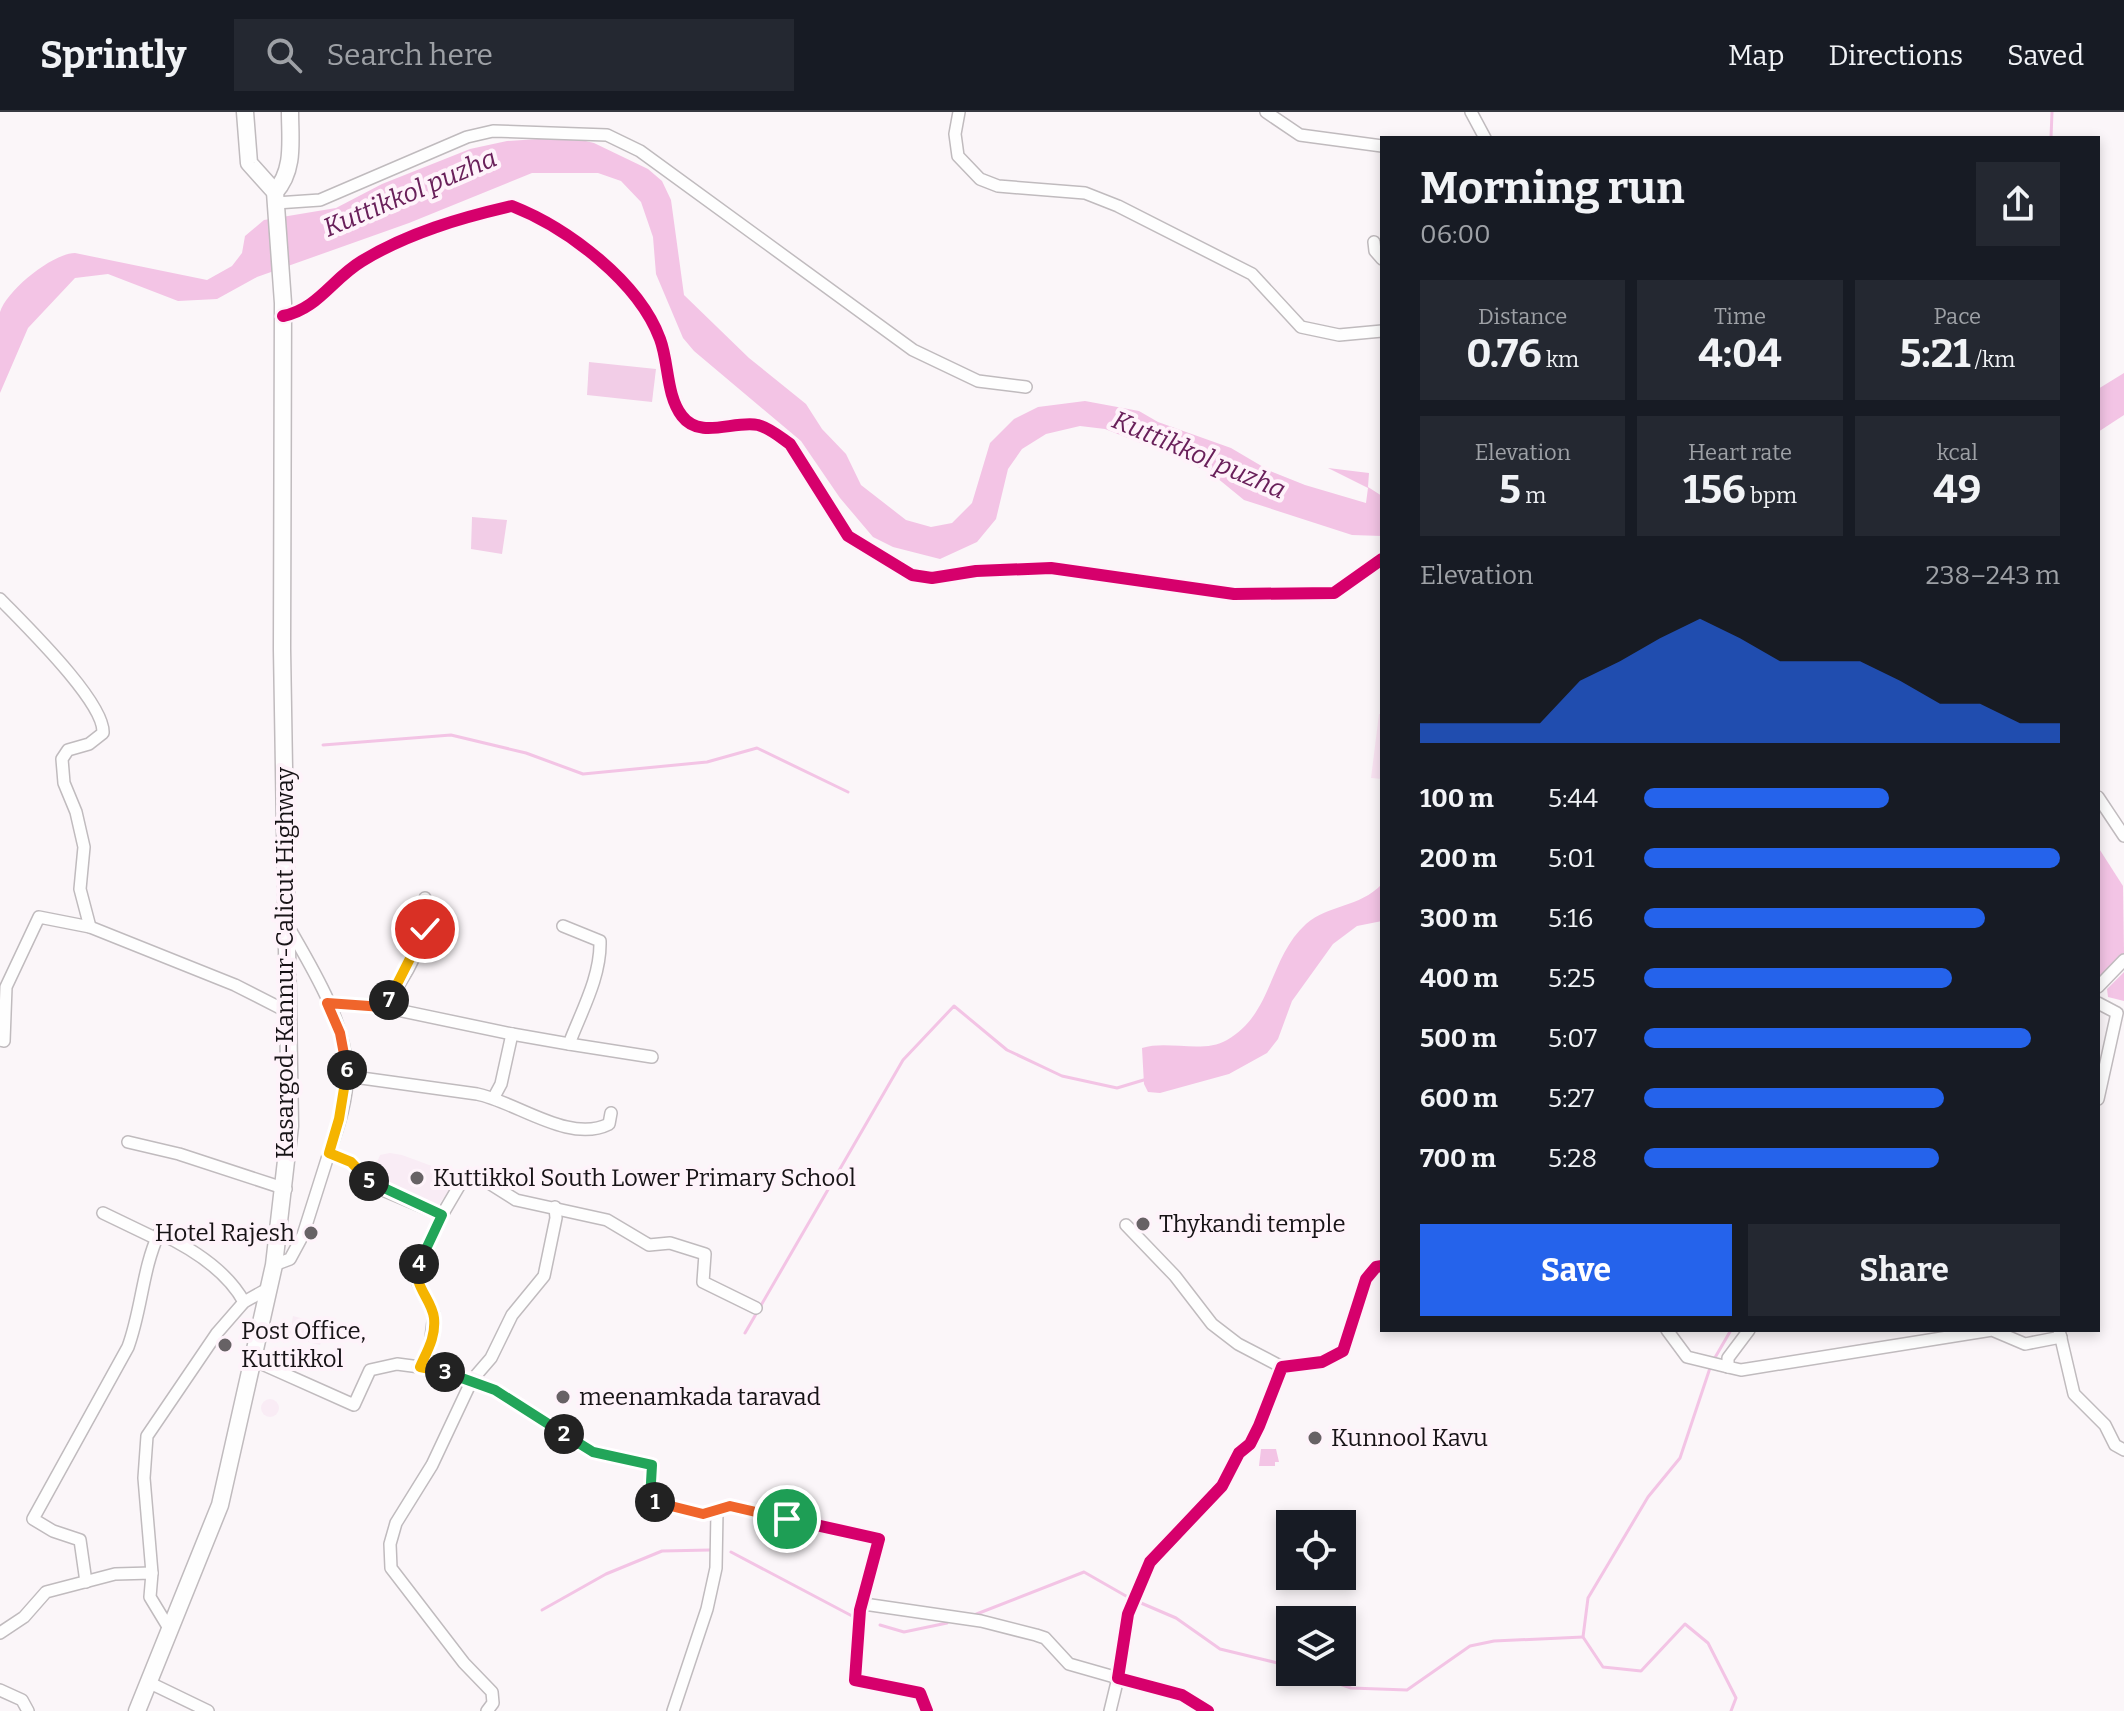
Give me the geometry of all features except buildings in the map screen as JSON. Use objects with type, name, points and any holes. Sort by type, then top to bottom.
[{"type":"highway","points":[[245,112],[249,163],[276,202]]},
{"type":"highway","name":"Kasargod-Kannur-Calicut Highway","points":[[137,1711],[220,1505],[274,1265],[286,1189],[290,1126],[290,1013],[282,649],[283,309],[276,202],[290,165],[290,112]]},
{"type":"street","points":[[959,112],[955,134],[958,156],[980,179],[998,186],[1085,193],[1118,206],[1252,274],[1301,327],[1339,335],[1380,331]]},
{"type":"street","points":[[1266,112],[1300,135],[1380,146]]},
{"type":"street","points":[[1471,112],[1484,136]]},
{"type":"street","points":[[276,202],[320,200],[467,137],[493,131],[607,135],[640,151],[913,350],[978,381],[1026,387]]},
{"type":"street","points":[[283,309],[302,312],[361,261],[441,224],[512,206],[587,249],[633,291],[659,336],[671,392],[682,416],[697,427],[754,424],[776,434],[790,444],[848,536],[912,575],[932,578],[976,571],[1051,568],[1205,592],[1334,593],[1346,588],[1380,561]]},
{"type":"street","points":[[1374,242],[1375,251],[1380,257]]},
{"type":"street","points":[[0,599],[72,678],[103,723],[103,733],[97,739],[68,750],[62,759],[64,783],[76,812],[84,847],[80,889],[90,927]]},
{"type":"street","points":[[2100,800],[2124,836]]},
{"type":"street","points":[[383,1007],[394,993],[425,929],[429,907],[425,898]]},
{"type":"street","points":[[0,1040],[4,1041],[6,987],[37,920],[44,917],[90,927],[235,985],[290,1013]]},
{"type":"street","points":[[274,1265],[290,1259],[303,1235],[329,1153],[347,1076],[340,1033],[287,926]]},
{"type":"street","points":[[563,926],[600,941],[598,964],[569,1044]]},
{"type":"street","points":[[2100,985],[2124,960]]},
{"type":"street","points":[[327,1003],[383,1007],[512,1034],[652,1057]]},
{"type":"street","points":[[2100,1004],[2117,1013],[2100,1090]]},
{"type":"street","points":[[494,1097],[501,1084],[512,1034]]},
{"type":"street","points":[[347,1076],[494,1097],[547,1123],[597,1130],[609,1124],[611,1113]]},
{"type":"street","points":[[128,1142],[179,1154],[286,1189]]},
{"type":"street","points":[[329,1153],[351,1162],[385,1191],[442,1215]]},
{"type":"street","points":[[420,1367],[430,1346],[434,1314],[418,1283],[416,1269],[462,1181],[473,1179],[486,1181],[516,1200],[607,1220],[649,1245],[670,1243],[705,1254],[703,1282],[756,1308]]},
{"type":"street","points":[[487,1711],[493,1703],[492,1692],[464,1663],[391,1568],[390,1544],[396,1523],[432,1465],[472,1380],[491,1358],[512,1315],[544,1276],[556,1218],[555,1207]]},
{"type":"street","points":[[103,1213],[157,1239]]},
{"type":"street","points":[[1126,1225],[1175,1276],[1212,1324],[1238,1344],[1282,1367],[1322,1362],[1343,1351],[1366,1279],[1380,1266]]},
{"type":"street","points":[[86,1582],[80,1540],[53,1531],[33,1519],[128,1347],[137,1318],[146,1264],[159,1233],[211,1264],[226,1277],[244,1302]]},
{"type":"street","points":[[170,1630],[150,1597],[152,1573],[144,1478],[147,1436],[193,1364],[244,1302],[269,1288]]},
{"type":"street","points":[[1668,1332],[1687,1357],[1741,1370],[1979,1332]]},
{"type":"street","points":[[1725,1365],[1748,1332]]},
{"type":"street","points":[[1997,1332],[2025,1344],[2060,1334],[2074,1394],[2105,1425],[2115,1445],[2124,1450]]},
{"type":"street","points":[[253,1360],[277,1368],[336,1400],[354,1405],[370,1370],[397,1364],[472,1380],[495,1390],[593,1452],[652,1465],[650,1500],[703,1514],[730,1506],[879,1539],[860,1610],[855,1680],[920,1693],[927,1711]]},
{"type":"street","points":[[1110,1711],[1128,1614],[1150,1562],[1222,1486],[1239,1453],[1250,1444],[1282,1367]]},
{"type":"street","points":[[673,1711],[707,1609],[716,1568],[717,1511]]},
{"type":"street","points":[[0,1633],[24,1617],[46,1592],[115,1574],[152,1573]]},
{"type":"street","points":[[864,1604],[981,1621],[1036,1635],[1045,1638],[1069,1664],[1182,1695],[1208,1711]]},
{"type":"street","points":[[148,1682],[208,1711]]},
{"type":"street","points":[[0,1690],[22,1700],[28,1711]]},
{"type":"shaded area","points":[[589,362],[656,369],[652,402],[587,395]]},
{"type":"shaded area","points":[[472,517],[507,520],[502,554],[471,549]]},
{"type":"shaded area","points":[[1379,714],[1380,714],[1380,779],[1371,778]]},
{"type":"shaded area","name":"Kuttikkol South Lower Primary School","points":[[390,1153],[459,1176],[438,1206],[390,1190],[373,1172],[380,1155]]},
{"type":"shaded area","points":[[293,1316],[327,1325],[320,1345],[289,1337]]},
{"type":"shaded area","points":[[270,1399],[279,1408],[270,1417],[261,1408]]},
{"type":"water","name":"Kuttikkol puzha","points":[[569,137],[594,143],[648,169],[662,181],[671,200],[684,295],[749,358],[806,404],[822,429],[846,454],[861,485],[906,520],[931,527],[952,523],[972,503],[990,443],[1014,419],[1038,407],[1085,401],[1139,411],[1158,422],[1231,448],[1270,471],[1366,503],[1368,488],[1328,468],[1369,473],[1368,487],[1380,495],[1380,536],[1352,535],[1244,500],[1211,473],[1174,456],[1105,429],[1080,426],[1046,434],[1022,449],[1008,469],[996,519],[977,542],[940,559],[893,547],[873,537],[840,498],[801,441],[694,351],[683,338],[656,274],[653,237],[641,202],[621,181],[598,173],[532,173],[409,223],[257,277],[217,299],[178,301],[108,274],[75,278],[28,328],[0,393],[0,312],[21,284],[55,259],[75,253],[207,280],[232,266],[242,253],[245,236],[264,220],[336,208],[382,184],[470,149],[507,141]]},
{"type":"water","points":[[2124,373],[2124,415],[2100,431],[2100,388]]},
{"type":"water","points":[[2100,850],[2123,886],[2124,953],[2100,978]]},
{"type":"water","points":[[1380,886],[1380,921],[1357,926],[1333,944],[1292,1001],[1278,1039],[1267,1053],[1229,1074],[1160,1093],[1148,1092],[1144,1084],[1142,1048],[1207,1046],[1227,1040],[1254,1016],[1285,952],[1306,924]]},
{"type":"water","points":[[2124,972],[2124,1001],[2108,997],[2107,989]]},
{"type":"water","points":[[1261,1449],[1276,1449],[1279,1462],[1275,1462],[1275,1466],[1259,1466]]},
{"type":"waterway","points":[[2051,136],[2052,112]]},
{"type":"waterway","points":[[323,745],[451,735],[526,753],[583,774],[707,762],[757,748],[848,792]]},
{"type":"waterway","points":[[745,1333],[903,1060],[954,1006],[1007,1050],[1062,1076],[1117,1088],[1147,1079]]},
{"type":"waterway","points":[[1713,1361],[1730,1332]]},
{"type":"waterway","points":[[1710,1368],[1680,1458],[1648,1497],[1588,1598],[1583,1637],[1603,1667],[1641,1671],[1685,1624],[1708,1643],[1736,1698],[1731,1711]]},
{"type":"waterway","points":[[542,1610],[606,1574],[662,1551],[710,1550]]},
{"type":"waterway","points":[[731,1552],[854,1617]]},
{"type":"waterway","points":[[974,1615],[1084,1572],[1126,1596]]},
{"type":"waterway","points":[[1141,1603],[1176,1618],[1220,1649],[1276,1663]]},
{"type":"waterway","points":[[880,1625],[904,1632],[947,1623]]},
{"type":"waterway","points":[[1345,1686],[1407,1690],[1470,1646],[1494,1641],[1583,1637]]},
{"type":"cycle path","points":[[283,316],[306,307],[351,268],[398,242],[454,221],[512,206],[578,243],[599,259],[636,297],[660,339],[673,398],[689,423],[708,428],[758,425],[775,433],[790,444],[848,536],[912,575],[932,578],[976,571],[1051,568],[1234,594],[1334,593],[1380,560]]},
{"type":"cycle path","points":[[1208,1711],[1182,1695],[1118,1678],[1128,1614],[1150,1562],[1222,1486],[1239,1453],[1250,1444],[1282,1367],[1322,1362],[1343,1351],[1366,1279],[1380,1266]]},
{"type":"cycle path","points":[[420,1367],[453,1373],[495,1390],[593,1452],[652,1465],[650,1500],[703,1514],[730,1506],[879,1539],[860,1610],[855,1680],[920,1693],[927,1711]]},
{"type":"place","name":"Kuttikkol South Lower Primary School","points":[[417,1178]]},
{"type":"place","name":"Thykandi temple","points":[[1143,1224]]},
{"type":"place","name":"Hotel Rajesh","points":[[311,1233]]},
{"type":"place","name":"Post Office, Kuttikkol","points":[[225,1345]]},
{"type":"place","name":"meenamkada taravad","points":[[563,1397]]},
{"type":"place","name":"Kunnool Kavu","points":[[1315,1438]]},
{"type":"route","points":[[425,929],[394,993],[383,1007],[327,1003],[340,1033],[347,1069],[345,1095],[329,1153],[351,1162],[385,1191],[442,1215],[416,1269],[418,1283],[434,1314],[434,1332],[420,1367],[453,1373],[495,1390],[593,1452],[652,1465],[650,1500],[703,1514],[730,1506],[787,1519]]}]
